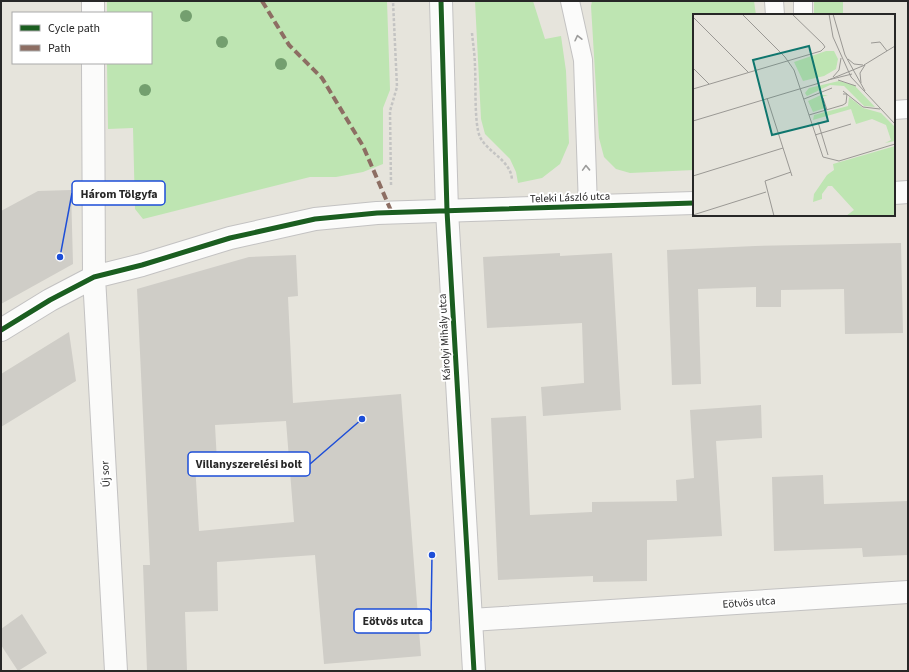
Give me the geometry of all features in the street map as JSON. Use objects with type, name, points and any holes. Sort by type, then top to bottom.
[{"type":"street","points":[[93,1],[93,12]]},
{"type":"street","name":"Károlyi Mihály utca","points":[[441,1],[447,211],[474,671]]},
{"type":"street","name":"Új sor","points":[[93,64],[94,277],[116,671]]},
{"type":"street","points":[[895,193],[908,192]]},
{"type":"street","name":"Teleki László utca","points":[[1,330],[50,300],[94,277],[142,265],[230,238],[315,219],[392,212],[693,203]]},
{"type":"street","name":"Eötvös utca","points":[[471,620],[908,592]]},
{"type":"lane","points":[[570,1],[583,60],[588,207]]},
{"type":"lane","points":[[774,1],[774,14]]},
{"type":"lane","points":[[803,1],[803,14]]},
{"type":"lane","points":[[895,110],[908,109]]},
{"type":"path","points":[[392,212],[390,110],[397,87],[393,1]]},
{"type":"path","points":[[471,30],[475,65],[477,121],[480,137],[492,152],[505,163],[512,176],[514,209]]},
{"type":"green space","points":[[107,1],[387,1],[390,90],[383,108],[383,164],[363,172],[336,177],[310,177],[143,219],[135,209],[133,128],[108,129],[107,64],[152,64],[152,12],[107,12]]},
{"type":"green space","points":[[475,1],[533,1],[545,39],[561,36],[566,71],[569,143],[560,164],[542,178],[518,183],[516,172],[510,159],[485,134],[481,119]]},
{"type":"green space","points":[[592,1],[754,1],[756,14],[693,14],[693,170],[630,173],[616,169],[604,157],[599,138],[591,6]]},
{"type":"green space","points":[[814,1],[843,1],[843,14],[814,14]]},
{"type":"building","points":[[71,190],[73,264],[1,304],[1,211],[38,191]]},
{"type":"building","points":[[901,243],[903,333],[845,334],[844,289],[781,290],[781,307],[756,307],[756,287],[698,289],[701,384],[672,385],[667,250],[755,246]]},
{"type":"building","points":[[560,253],[560,256],[612,253],[621,410],[543,416],[541,387],[584,383],[582,323],[487,328],[483,257]]},
{"type":"building","points":[[296,255],[298,296],[288,297],[293,403],[401,394],[421,656],[324,664],[315,555],[217,562],[218,611],[185,612],[187,671],[147,671],[143,565],[150,565],[137,289],[249,257]],"holes":[[[286,421],[294,522],[199,531],[195,463],[217,462],[215,425]]]},
{"type":"building","points":[[69,332],[76,381],[1,427],[1,374]]},
{"type":"building","points":[[761,405],[762,438],[716,441],[722,536],[647,540],[647,581],[593,582],[593,576],[498,580],[491,418],[526,416],[530,515],[592,512],[592,502],[677,501],[676,480],[694,478],[690,410]]},
{"type":"building","points":[[823,475],[824,504],[908,501],[908,555],[863,557],[862,548],[774,551],[772,477]]},
{"type":"building","points":[[22,614],[47,653],[18,671],[1,645],[1,629]]},
{"type":"marked path","points":[[262,1],[289,45],[322,78],[363,146],[392,213]]},
{"type":"cycle path","points":[[441,1],[447,211],[474,671]]},
{"type":"cycle path","points":[[1,330],[50,300],[94,277],[142,265],[230,238],[315,219],[377,213],[693,203]]},
{"type":"place","name":"Három Tölgyfa","points":[[60,257]]},
{"type":"place","name":"Villanyszerelési bolt","points":[[362,419]]},
{"type":"place","name":"Eötvös utca","points":[[432,555]]}]
